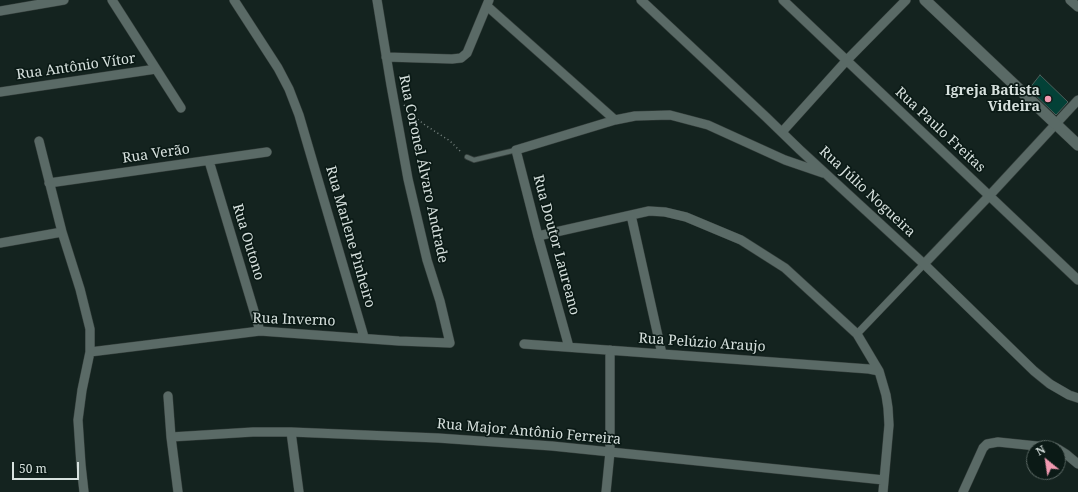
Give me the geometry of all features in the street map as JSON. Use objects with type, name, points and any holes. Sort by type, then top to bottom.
[{"type":"street","points":[[0,11],[64,0]]},
{"type":"street","points":[[112,0],[181,108]]},
{"type":"street","name":"Rua Marlene Pinheiro","points":[[234,0],[278,68],[300,115],[364,337]]},
{"type":"street","name":"Rua Coronel Álvaro Andrade","points":[[378,0],[386,58],[408,179],[427,260],[440,301],[450,342]]},
{"type":"street","name":"Rua Júlio Nogueira","points":[[641,0],[924,264],[1034,371],[1050,384],[1069,395],[1078,398]]},
{"type":"street","name":"Rua Paulo Freitas","points":[[783,0],[1078,280]]},
{"type":"street","points":[[782,132],[846,61],[906,0]]},
{"type":"street","points":[[926,0],[1078,145]]},
{"type":"street","points":[[1070,0],[1078,7]]},
{"type":"street","points":[[386,58],[461,58],[467,53],[488,3],[614,120]]},
{"type":"street","name":"Rua Antônio Vítor","points":[[0,92],[156,69]]},
{"type":"street","points":[[857,334],[990,195],[1078,100]]},
{"type":"street","points":[[516,150],[614,120],[670,115],[708,125],[785,160],[828,175]]},
{"type":"street","points":[[39,141],[62,232],[80,289],[90,329],[90,352],[82,390],[78,420],[84,492]]},
{"type":"street","name":"Rua Doutor Laureano","points":[[516,150],[569,347]]},
{"type":"street","name":"Rua Verão","points":[[49,183],[267,152]]},
{"type":"street","name":"Rua Outono","points":[[209,161],[260,331]]},
{"type":"street","points":[[538,236],[649,211],[665,212],[686,217],[741,240],[785,268],[857,334],[878,371],[886,395],[889,425],[882,492]]},
{"type":"street","points":[[631,215],[662,354]]},
{"type":"street","points":[[0,243],[62,232]]},
{"type":"street","name":"Rua Inverno","points":[[90,352],[260,331],[364,337],[400,341],[450,342]]},
{"type":"street","name":"Rua Pelúzio Araujo","points":[[524,344],[868,368],[878,371]]},
{"type":"street","points":[[606,492],[610,452],[610,350]]},
{"type":"street","points":[[168,396],[171,438],[178,492]]},
{"type":"street","name":"Rua Major Antônio Ferreira","points":[[171,438],[253,432],[291,432],[438,438],[552,446],[884,480]]},
{"type":"street","points":[[291,432],[299,492]]},
{"type":"street","points":[[963,492],[983,448],[987,444],[998,442],[1026,445]]},
{"type":"street","points":[[1066,454],[1078,464]]},
{"type":"lane","points":[[467,157],[474,160],[516,150]]},
{"type":"path","points":[[402,103],[410,114],[450,141],[467,157]]},
{"type":"building","name":"Igreja Batista Videira","points":[[1040,75],[1068,102],[1056,115],[1029,89]]},
{"type":"place","name":"Igreja Batista Videira","points":[[1048,99]]}]
